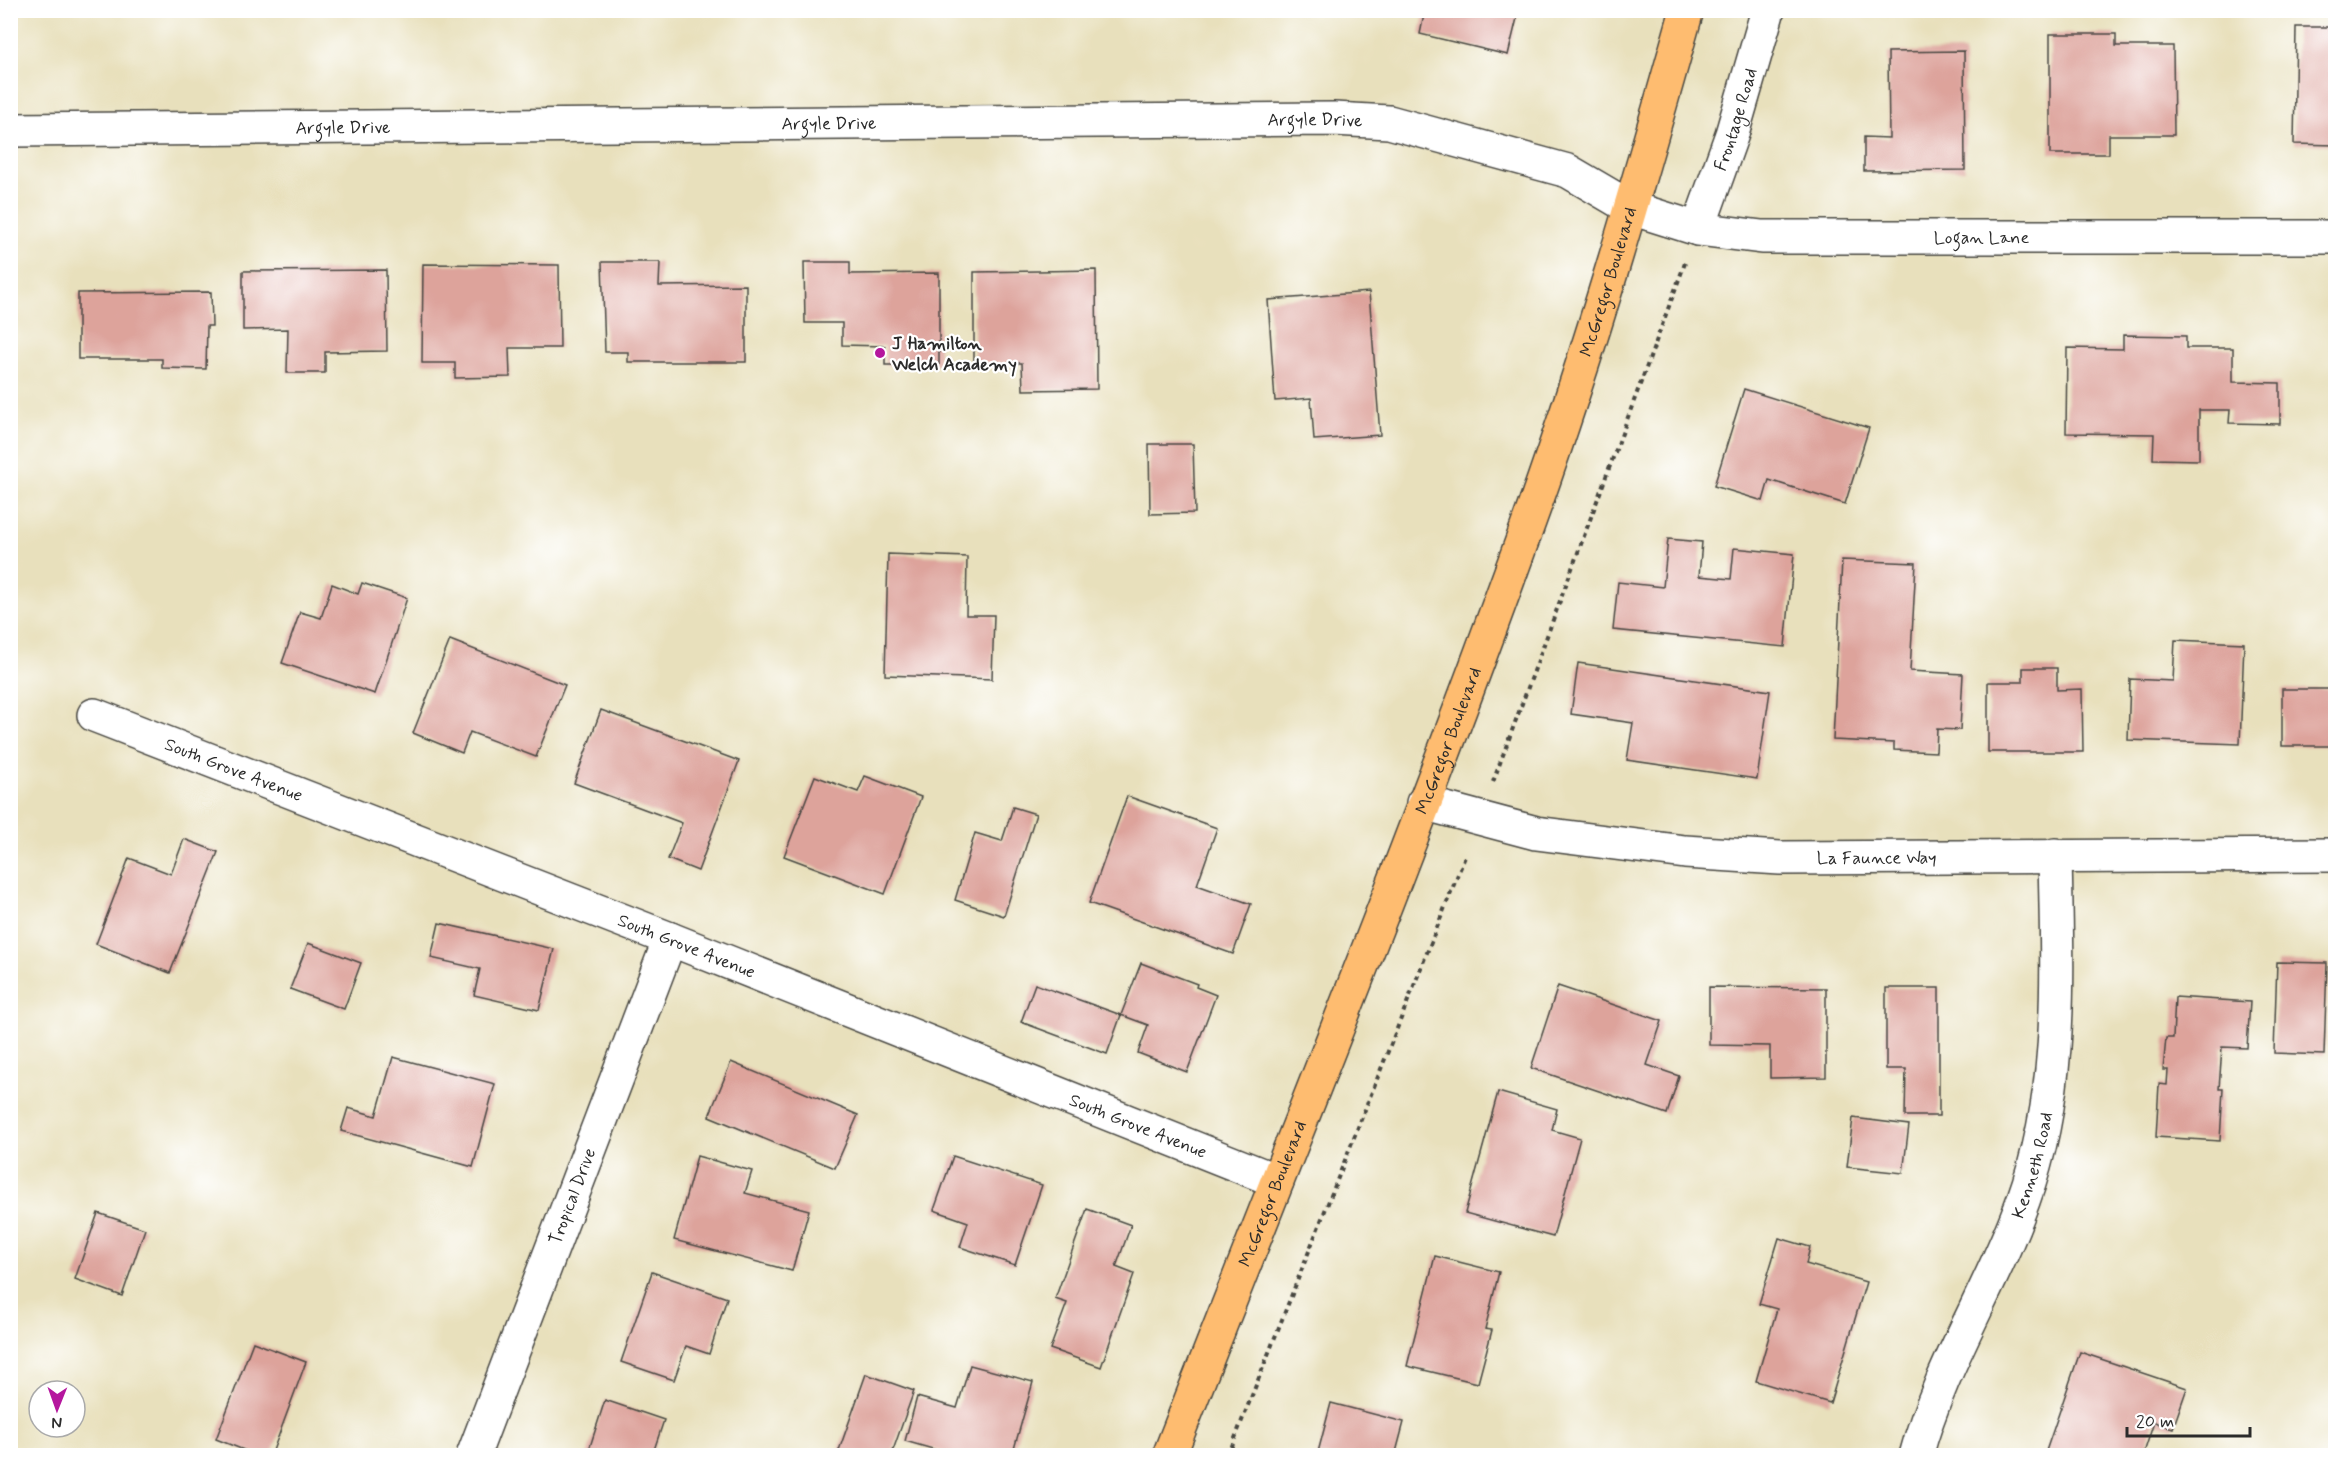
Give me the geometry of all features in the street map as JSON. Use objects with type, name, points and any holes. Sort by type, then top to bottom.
[{"type":"main road","name":"McGregor Boulevard","points":[[1169,1455],[1423,803],[1530,519],[1631,208],[1688,10]]},
{"type":"street","name":"Frontage Road","points":[[1698,229],[1732,134],[1768,10]]},
{"type":"street","name":"Argyle Drive","points":[[10,130],[1334,118],[1389,122],[1568,171],[1631,208]]},
{"type":"street","name":"Logan Lane","points":[[1631,208],[1698,229],[1762,237],[2336,237]]},
{"type":"street","name":"South Grove Avenue","points":[[94,716],[670,939],[1277,1180]]},
{"type":"street","name":"La Faunce Way","points":[[1423,803],[1536,833],[1685,852],[1780,858],[2336,855]]},
{"type":"street","name":"Kenneth Road","points":[[1916,1455],[1940,1381],[2023,1201],[2048,1108],[2057,1007],[2055,855]]},
{"type":"street","name":"Tropical Drive","points":[[473,1455],[670,939]]},
{"type":"building","points":[[1425,10],[1519,10],[1508,55],[1420,34]]},
{"type":"building","points":[[2296,27],[2336,27],[2336,145],[2294,144]]},
{"type":"building","points":[[2050,34],[2116,34],[2116,46],[2173,46],[2174,135],[2109,135],[2109,154],[2050,154]]},
{"type":"building","points":[[1964,51],[1965,170],[1864,171],[1864,137],[1889,138],[1888,52]]},
{"type":"building","points":[[602,262],[660,262],[659,286],[746,285],[746,362],[628,362],[628,352],[605,352]]},
{"type":"building","points":[[804,262],[850,262],[850,274],[939,273],[939,365],[885,365],[885,346],[842,345],[842,323],[805,323]]},
{"type":"building","points":[[423,264],[559,265],[560,348],[509,348],[510,377],[455,378],[455,363],[422,363]]},
{"type":"building","points":[[386,270],[387,351],[325,352],[325,373],[287,373],[288,329],[243,330],[243,271]]},
{"type":"building","points":[[1096,270],[1097,389],[1023,390],[1022,363],[974,363],[974,272]]},
{"type":"building","points":[[211,292],[212,326],[207,326],[206,369],[162,368],[162,359],[78,359],[78,293]]},
{"type":"building","points":[[1369,292],[1380,435],[1314,440],[1311,398],[1275,401],[1268,300]]},
{"type":"building","points":[[2123,335],[2186,336],[2186,348],[2233,348],[2233,382],[2280,383],[2280,424],[2229,423],[2230,410],[2199,410],[2199,460],[2153,459],[2154,434],[2066,433],[2067,348],[2123,349]]},
{"type":"building","points":[[1744,389],[1869,428],[1845,504],[1769,480],[1763,501],[1714,486]]},
{"type":"building","points":[[1149,444],[1193,444],[1195,513],[1150,514]]},
{"type":"building","points":[[1668,539],[1702,542],[1699,576],[1731,579],[1734,548],[1794,554],[1785,647],[1613,630],[1618,582],[1663,587]]},
{"type":"building","points":[[888,554],[967,557],[966,615],[994,615],[992,679],[885,675]]},
{"type":"building","points":[[1842,560],[1916,563],[1910,671],[1963,674],[1960,730],[1937,729],[1936,752],[1894,750],[1894,743],[1833,740]]},
{"type":"building","points":[[362,583],[407,598],[375,694],[282,663],[300,612],[321,618],[332,584],[358,594]]},
{"type":"building","points":[[450,640],[565,685],[536,757],[470,732],[462,753],[413,733]]},
{"type":"building","points":[[2175,640],[2244,643],[2240,744],[2128,740],[2130,679],[2173,681]]},
{"type":"building","points":[[1578,663],[1770,691],[1757,779],[1627,760],[1633,723],[1571,714]]},
{"type":"building","points":[[2023,668],[2057,668],[2057,690],[2082,689],[2083,752],[1988,752],[1988,682],[2023,682]]},
{"type":"building","points":[[2282,689],[2336,689],[2336,746],[2282,746]]},
{"type":"building","points":[[601,710],[739,761],[698,871],[668,859],[682,823],[574,783]]},
{"type":"building","points":[[815,776],[858,792],[865,776],[921,797],[885,894],[784,856]]},
{"type":"building","points":[[1127,796],[1217,828],[1197,885],[1251,904],[1233,954],[1089,903]]},
{"type":"building","points":[[1013,807],[1036,814],[1004,916],[955,900],[975,833],[1002,841]]},
{"type":"building","points":[[184,839],[218,852],[170,973],[96,944],[129,858],[171,874]]},
{"type":"building","points":[[439,923],[554,949],[539,1010],[474,995],[480,969],[431,958]]},
{"type":"building","points":[[308,943],[361,963],[344,1009],[290,989]]},
{"type":"building","points":[[2277,962],[2327,963],[2324,1055],[2274,1053]]},
{"type":"building","points":[[1141,963],[1197,984],[1196,987],[1216,995],[1187,1072],[1138,1053],[1148,1025],[1121,1015]]},
{"type":"building","points":[[1035,984],[1121,1015],[1107,1054],[1021,1022]]},
{"type":"building","points":[[1558,986],[1662,1021],[1647,1065],[1679,1076],[1667,1114],[1531,1068]]},
{"type":"building","points":[[1709,987],[1826,988],[1826,1077],[1770,1078],[1770,1046],[1709,1045]]},
{"type":"building","points":[[1886,988],[1939,988],[1939,1116],[1905,1116],[1906,1069],[1886,1069]]},
{"type":"building","points":[[2175,997],[2250,1002],[2247,1048],[2222,1047],[2219,1089],[2223,1089],[2220,1141],[2156,1137],[2159,1084],[2167,1085],[2168,1070],[2163,1070],[2166,1038],[2173,1038]]},
{"type":"building","points":[[393,1057],[495,1084],[473,1167],[341,1131],[348,1108],[376,1116]]},
{"type":"building","points":[[731,1062],[858,1115],[835,1168],[709,1116]]},
{"type":"building","points":[[1498,1092],[1557,1109],[1552,1130],[1580,1138],[1553,1237],[1465,1213]]},
{"type":"building","points":[[1853,1118],[1909,1125],[1903,1173],[1847,1167]]},
{"type":"building","points":[[697,1156],[752,1171],[745,1193],[809,1210],[792,1271],[674,1240]]},
{"type":"building","points":[[953,1156],[1042,1185],[1015,1265],[960,1247],[968,1222],[934,1210]]},
{"type":"building","points":[[1087,1209],[1131,1225],[1116,1267],[1134,1274],[1101,1367],[1050,1349],[1067,1303],[1055,1299]]},
{"type":"building","points":[[98,1213],[145,1229],[122,1296],[75,1279]]},
{"type":"building","points":[[1779,1238],[1810,1247],[1806,1264],[1866,1282],[1830,1403],[1756,1381],[1777,1309],[1759,1304]]},
{"type":"building","points":[[1435,1256],[1499,1272],[1485,1329],[1492,1330],[1478,1383],[1407,1366]]},
{"type":"building","points":[[652,1272],[727,1298],[709,1354],[686,1346],[674,1380],[621,1362]]},
{"type":"building","points":[[253,1342],[306,1362],[271,1456],[259,1456],[216,1439]]},
{"type":"building","points":[[2080,1352],[2187,1388],[2173,1428],[2154,1422],[2143,1456],[2059,1456],[2046,1451]]},
{"type":"building","points":[[970,1365],[1033,1382],[1012,1456],[957,1456],[905,1441],[917,1397],[957,1408]]},
{"type":"building","points":[[866,1374],[914,1391],[891,1456],[837,1456]]},
{"type":"building","points":[[605,1400],[664,1420],[652,1456],[587,1456]]},
{"type":"building","points":[[1331,1403],[1404,1422],[1395,1456],[1317,1456]]},
{"type":"place","name":"J Hamilton Welch Academy","points":[[880,353]]}]
